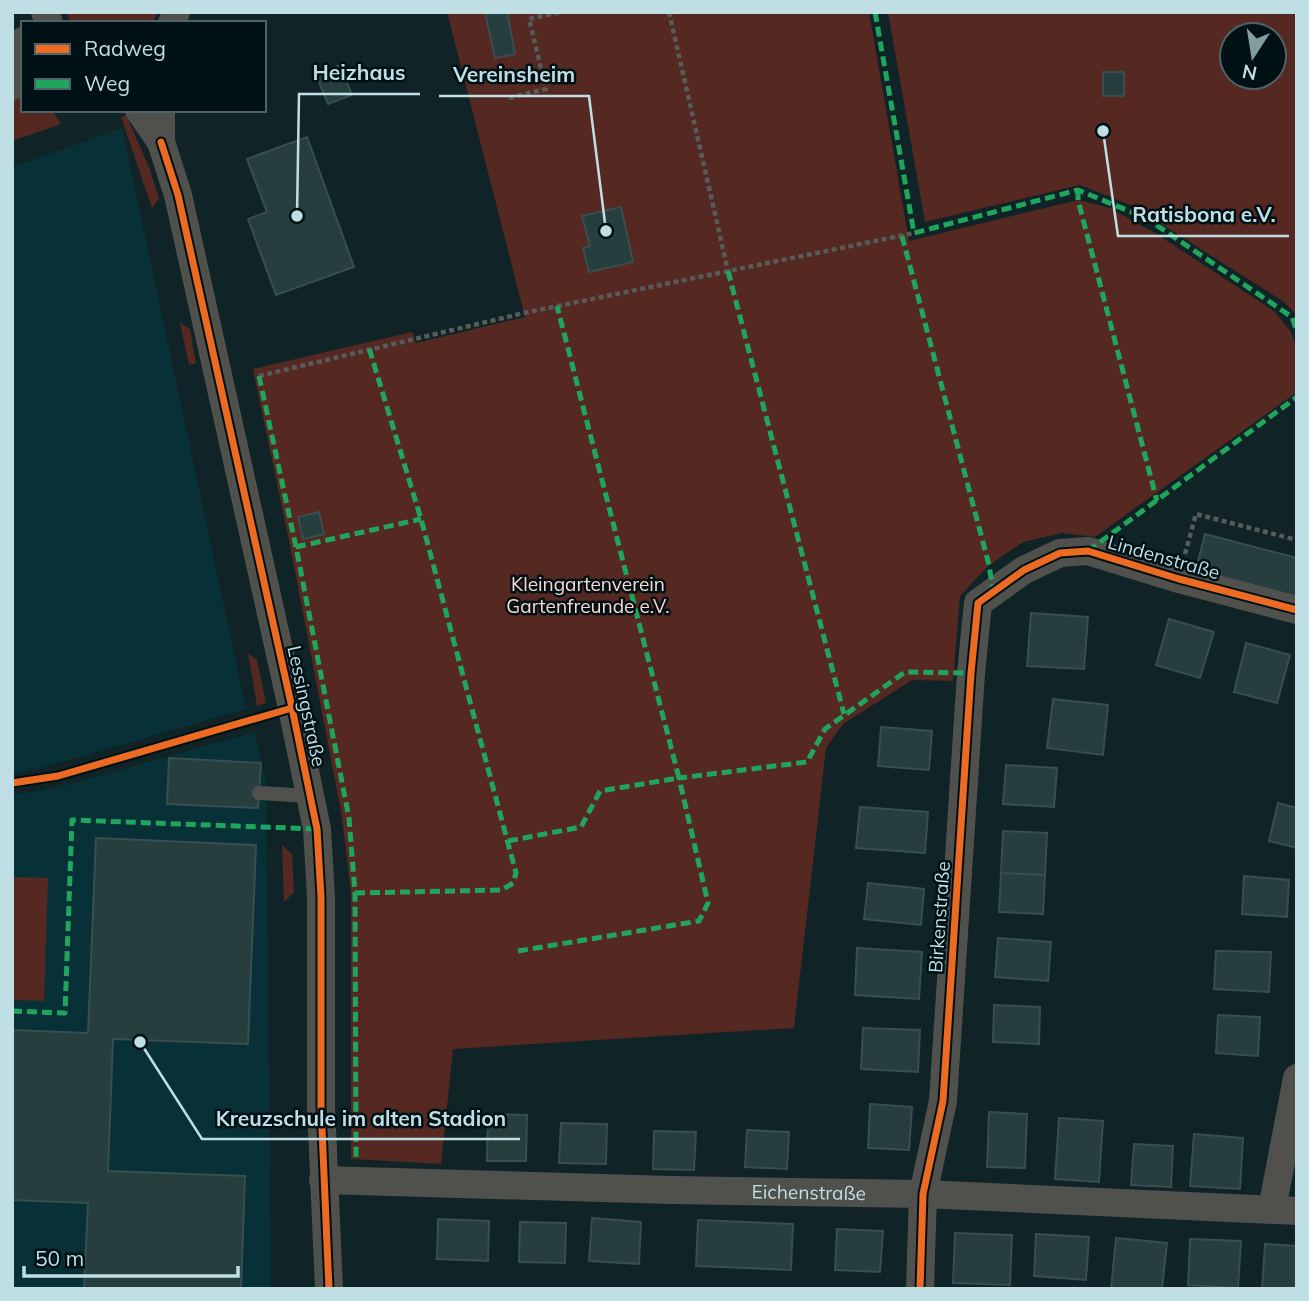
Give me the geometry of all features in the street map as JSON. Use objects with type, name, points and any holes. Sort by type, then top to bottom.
[{"type":"street","name":"Lessingstraße","points":[[140,112],[161,142],[178,195],[317,829],[321,897],[323,1180],[329,1289]]},
{"type":"street","name":"Lessingstraße","points":[[161,112],[161,142]]},
{"type":"street","name":"Lindenstraße","points":[[1024,570],[1060,553],[1088,551],[1179,579],[1297,610]]},
{"type":"street","name":"Birkenstraße","points":[[920,1289],[923,1194],[943,1101],[978,603],[1024,570]]},
{"type":"street","points":[[1284,1210],[1297,1078]]},
{"type":"street","name":"Eichenstraße","points":[[323,1180],[923,1194],[1284,1210]]},
{"type":"lane","points":[[259,793],[311,796]]},
{"type":"path","points":[[509,98],[546,89],[529,19],[561,12]]},
{"type":"path","points":[[669,12],[728,271]]},
{"type":"path","points":[[259,376],[524,313],[914,233]]},
{"type":"path","points":[[1179,579],[1196,514],[1297,540]]},
{"type":"shaded area","points":[[122,128],[246,709],[37,769],[12,773],[12,167]]},
{"type":"shaded area","points":[[255,732],[266,784],[271,1289],[12,1289],[12,795],[52,789]]},
{"type":"green space","points":[[66,12],[158,12],[153,21],[70,21]]},
{"type":"green space","name":"Kleingartenverein Gartenfreunde e.V.","points":[[447,12],[869,12],[909,241],[1078,200],[1110,208],[1155,233],[1274,311],[1291,332],[1297,351],[1297,392],[1095,537],[1062,533],[1023,542],[989,565],[960,596],[953,681],[912,680],[843,724],[826,748],[794,1028],[453,1049],[441,1164],[351,1159],[351,893],[342,817],[253,369],[412,332],[416,343],[525,317]]},
{"type":"green space","points":[[888,12],[1297,12],[1297,316],[1284,302],[1133,206],[1080,185],[925,222]]},
{"type":"green space","points":[[21,93],[21,112],[53,112],[61,124],[12,141],[12,100]]},
{"type":"green space","points":[[126,115],[149,167],[159,198],[152,208],[121,117]]},
{"type":"green space","points":[[180,323],[190,329],[196,363],[189,365]]},
{"type":"green space","points":[[248,653],[257,660],[266,703],[257,706]]},
{"type":"green space","points":[[282,845],[292,854],[294,892],[284,902]]},
{"type":"green space","points":[[12,877],[48,878],[44,1001],[12,1000]]},
{"type":"building","points":[[485,12],[507,12],[515,54],[495,58]]},
{"type":"building","points":[[340,65],[352,95],[328,104],[316,75]]},
{"type":"building","points":[[1103,72],[1124,72],[1124,96],[1103,96]]},
{"type":"building","points":[[307,137],[354,267],[276,295],[248,219],[267,212],[247,159]]},
{"type":"building","points":[[621,207],[633,262],[589,272],[583,248],[590,246],[582,216]]},
{"type":"building","points":[[319,512],[324,534],[303,539],[298,517]]},
{"type":"building","points":[[1205,534],[1297,558],[1297,600],[1195,573]]},
{"type":"building","points":[[1031,613],[1088,617],[1084,669],[1027,666]]},
{"type":"building","points":[[1169,619],[1214,632],[1200,678],[1156,665]]},
{"type":"building","points":[[1246,643],[1290,655],[1277,703],[1234,692]]},
{"type":"building","points":[[1053,699],[1108,705],[1103,755],[1047,748]]},
{"type":"building","points":[[881,727],[932,731],[929,770],[878,766]]},
{"type":"building","points":[[169,758],[261,763],[258,808],[167,804]]},
{"type":"building","points":[[1006,765],[1057,768],[1054,807],[1003,804]]},
{"type":"building","points":[[1278,803],[1297,808],[1297,848],[1269,841]]},
{"type":"building","points":[[860,807],[928,812],[925,853],[856,848]]},
{"type":"building","points":[[1003,831],[1047,833],[1045,875],[1001,873]]},
{"type":"building","points":[[96,838],[256,845],[248,1044],[113,1039],[108,1171],[245,1176],[241,1289],[84,1289],[88,1203],[12,1200],[12,1030],[88,1033]]},
{"type":"building","points":[[1001,873],[1045,875],[1043,914],[999,912]]},
{"type":"building","points":[[1244,876],[1289,880],[1287,917],[1242,914]]},
{"type":"building","points":[[868,883],[924,889],[921,925],[864,919]]},
{"type":"building","points":[[998,938],[1051,942],[1048,981],[995,977]]},
{"type":"building","points":[[857,948],[922,952],[919,999],[855,995]]},
{"type":"building","points":[[1216,951],[1271,952],[1269,992],[1214,989]]},
{"type":"building","points":[[994,1005],[1040,1007],[1039,1044],[993,1042]]},
{"type":"building","points":[[1218,1015],[1260,1017],[1258,1056],[1216,1053]]},
{"type":"building","points":[[863,1028],[920,1030],[918,1072],[861,1069]]},
{"type":"building","points":[[870,1104],[912,1107],[909,1150],[868,1148]]},
{"type":"building","points":[[989,1112],[1027,1114],[1025,1168],[987,1167]]},
{"type":"building","points":[[488,1114],[527,1115],[526,1161],[487,1161]]},
{"type":"building","points":[[1059,1118],[1103,1121],[1099,1182],[1055,1179]]},
{"type":"building","points":[[561,1123],[607,1124],[606,1164],[559,1163]]},
{"type":"building","points":[[747,1130],[789,1132],[787,1169],[745,1167]]},
{"type":"building","points":[[654,1131],[696,1132],[694,1170],[653,1169]]},
{"type":"building","points":[[1194,1134],[1243,1138],[1240,1189],[1190,1186]]},
{"type":"building","points":[[1134,1144],[1173,1146],[1171,1187],[1131,1185]]},
{"type":"building","points":[[592,1218],[641,1222],[639,1264],[589,1261]]},
{"type":"building","points":[[438,1219],[489,1221],[488,1261],[437,1259]]},
{"type":"building","points":[[698,1220],[793,1224],[791,1270],[696,1266]]},
{"type":"building","points":[[520,1222],[566,1223],[565,1263],[519,1262]]},
{"type":"building","points":[[837,1229],[883,1231],[880,1272],[835,1270]]},
{"type":"building","points":[[955,1233],[1012,1235],[1010,1285],[953,1283]]},
{"type":"building","points":[[1036,1234],[1089,1237],[1086,1280],[1034,1276]]},
{"type":"building","points":[[1116,1238],[1167,1243],[1162,1289],[1111,1289]]},
{"type":"building","points":[[1190,1239],[1241,1241],[1238,1288],[1188,1285]]},
{"type":"building","points":[[1265,1244],[1297,1246],[1297,1289],[1262,1289]]},
{"type":"marked path","points":[[875,12],[914,233],[1078,190],[1146,218],[1292,317],[1297,332]]},
{"type":"marked path","points":[[1078,190],[1078,200],[1157,501]]},
{"type":"marked path","points":[[902,236],[989,565],[993,591]]},
{"type":"marked path","points":[[728,271],[844,714]]},
{"type":"marked path","points":[[508,841],[581,827],[600,791],[679,778],[557,306]]},
{"type":"marked path","points":[[355,893],[502,890],[513,883],[516,873],[421,519],[369,348]]},
{"type":"marked path","points":[[259,376],[296,547],[349,818],[355,893],[356,1159]]},
{"type":"marked path","points":[[1088,551],[1297,397]]},
{"type":"marked path","points":[[296,547],[421,519]]},
{"type":"marked path","points":[[518,951],[699,921],[708,903],[679,778],[807,762],[825,729],[905,672],[971,673]]},
{"type":"marked path","points":[[12,1011],[65,1013],[72,820],[317,829]]},
{"type":"cycle path","points":[[161,142],[178,195],[317,829],[321,897],[321,1106],[329,1289]]},
{"type":"cycle path","points":[[920,1289],[923,1194],[943,1101],[978,603],[1024,570],[1060,553],[1088,551],[1179,579],[1297,610]]},
{"type":"cycle path","points":[[12,783],[58,776],[292,708]]},
{"type":"place","name":"Ratisbona e.V.","points":[[1103,131]]},
{"type":"place","name":"Heizhaus","points":[[297,216]]},
{"type":"place","name":"Vereinsheim","points":[[606,231]]},
{"type":"place","name":"Kreuzschule im alten Stadion","points":[[140,1042]]}]
